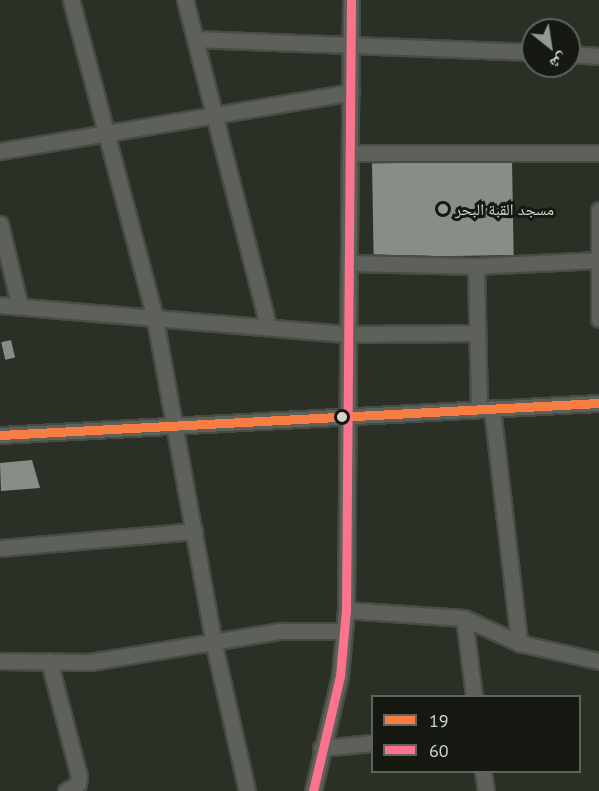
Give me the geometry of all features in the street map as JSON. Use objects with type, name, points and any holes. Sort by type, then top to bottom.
[{"type":"street","points":[[71,0],[154,314],[178,421],[213,640],[247,791]]},
{"type":"street","points":[[185,0],[268,325]]},
{"type":"street","points":[[313,791],[321,748],[340,676],[346,610],[345,416],[350,263],[351,0]]},
{"type":"street","points":[[195,39],[351,43],[521,51]]},
{"type":"street","points":[[581,55],[599,56]]},
{"type":"street","points":[[0,151],[104,130],[351,92]]},
{"type":"street","points":[[351,153],[599,153]]},
{"type":"street","points":[[599,210],[599,318]]},
{"type":"street","points":[[0,224],[20,307]]},
{"type":"street","points":[[350,263],[476,266],[598,260]]},
{"type":"street","points":[[476,266],[477,333],[485,408],[519,644]]},
{"type":"street","points":[[0,305],[154,314],[346,334],[477,333]]},
{"type":"street","points":[[0,435],[178,421],[345,416],[599,403]]},
{"type":"street","points":[[0,548],[194,531]]},
{"type":"street","points":[[346,610],[464,618],[519,644],[599,661]]},
{"type":"street","points":[[464,618],[474,695]]},
{"type":"street","points":[[0,661],[129,657],[213,640],[280,631],[344,631]]},
{"type":"street","points":[[49,661],[78,776],[78,784],[66,791]]},
{"type":"street","points":[[321,748],[371,743]]},
{"type":"street","points":[[483,773],[486,791]]},
{"type":"building","name":"مسجد القبة البحر","points":[[512,161],[514,255],[374,257],[372,163]]},
{"type":"building","points":[[11,340],[15,358],[5,360],[1,342]]},
{"type":"building","points":[[32,460],[40,488],[1,491],[0,463]]},
{"type":"transit line","name":"60","points":[[313,791],[340,676],[346,610],[351,0]]},
{"type":"transit line","name":"19","points":[[0,435],[599,403]]},
{"type":"place","name":"مسجد القبة البحر","points":[[443,209]]}]
